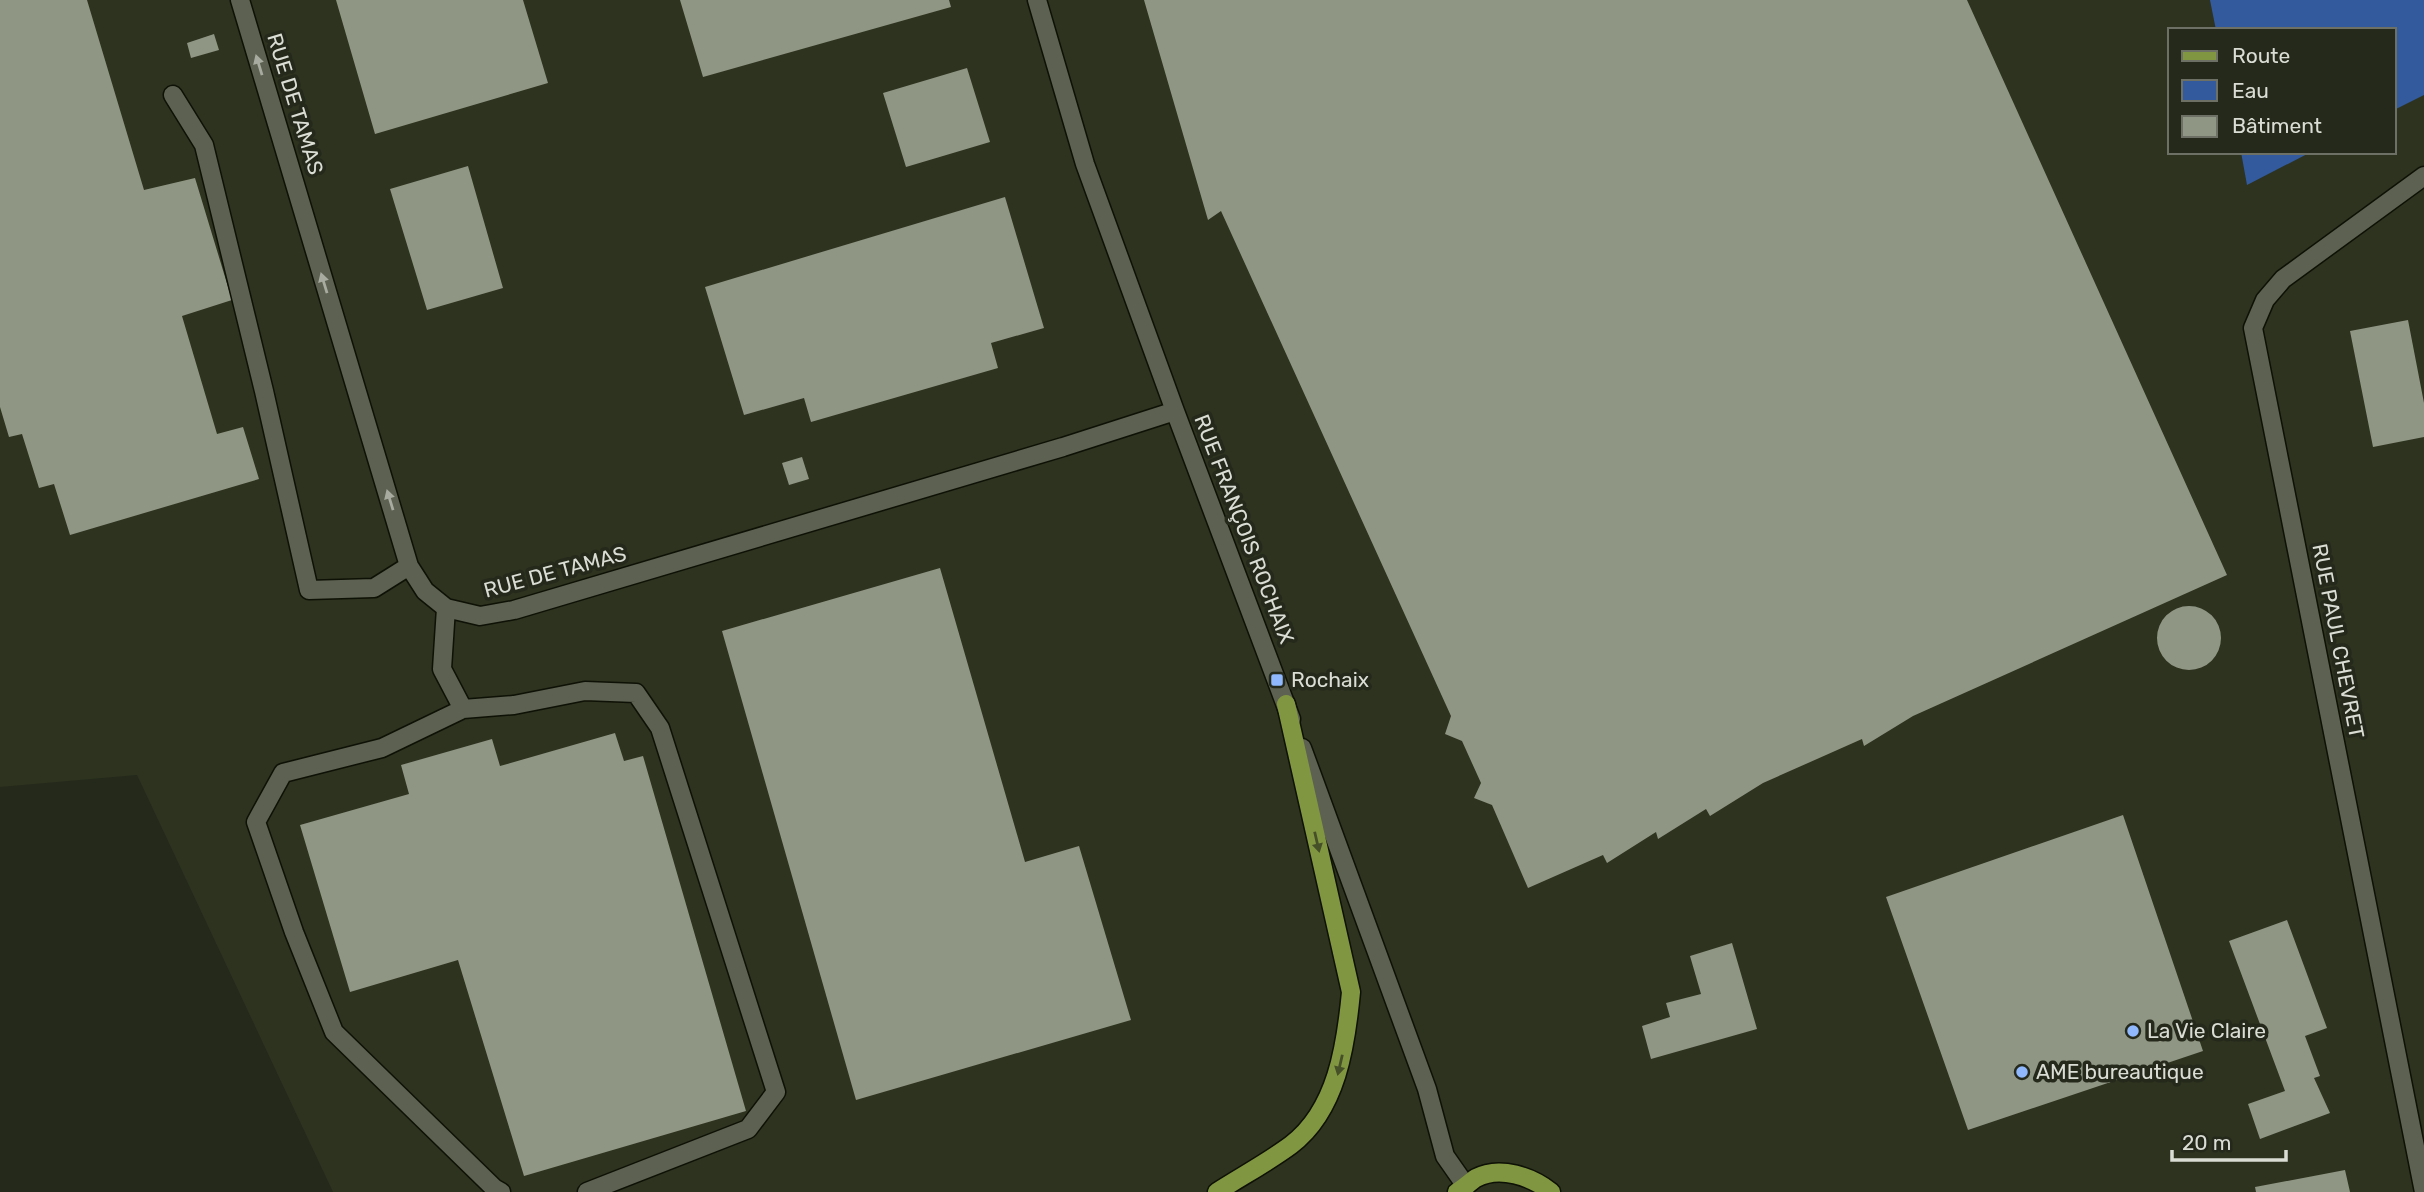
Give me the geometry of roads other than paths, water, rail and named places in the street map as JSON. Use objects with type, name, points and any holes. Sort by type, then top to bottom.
[{"type":"main road","points":[[1217,1192],[1293,1143],[1318,1114],[1338,1075],[1347,1031],[1351,992],[1286,704]]},
{"type":"main road","points":[[1462,1189],[1478,1177],[1502,1172],[1535,1180],[1551,1192]]},
{"type":"street","name":"RUE DE TAMAS","points":[[240,0],[409,566],[425,591],[446,608],[480,616],[514,610],[1063,447],[1175,411]]},
{"type":"street","name":"RUE FRANÇOIS ROCHAIX","points":[[1037,0],[1085,164],[1427,1089],[1445,1156],[1462,1189]]},
{"type":"street","points":[[173,95],[204,145],[309,590],[374,588],[409,566]]},
{"type":"street","name":"RUE PAUL CHEVRET","points":[[2424,176],[2283,279],[2264,300],[2253,328],[2424,1192]]},
{"type":"street","points":[[446,608],[442,669],[463,709]]},
{"type":"street","points":[[501,1192],[334,1032],[294,932],[256,822],[283,773],[382,748],[463,709],[514,705],[585,691],[636,693],[660,728],[776,1092],[748,1129],[587,1192]]},
{"type":"water","points":[[2210,0],[2424,0],[2424,95],[2396,109],[2396,28],[2216,28]]},
{"type":"water","points":[[2241,154],[2307,154],[2247,185]]},
{"type":"place","name":"Rochaix","points":[[1277,680]]},
{"type":"place","name":"La Vie Claire","points":[[2133,1031]]},
{"type":"place","name":"AME bureautique","points":[[2022,1072]]}]
